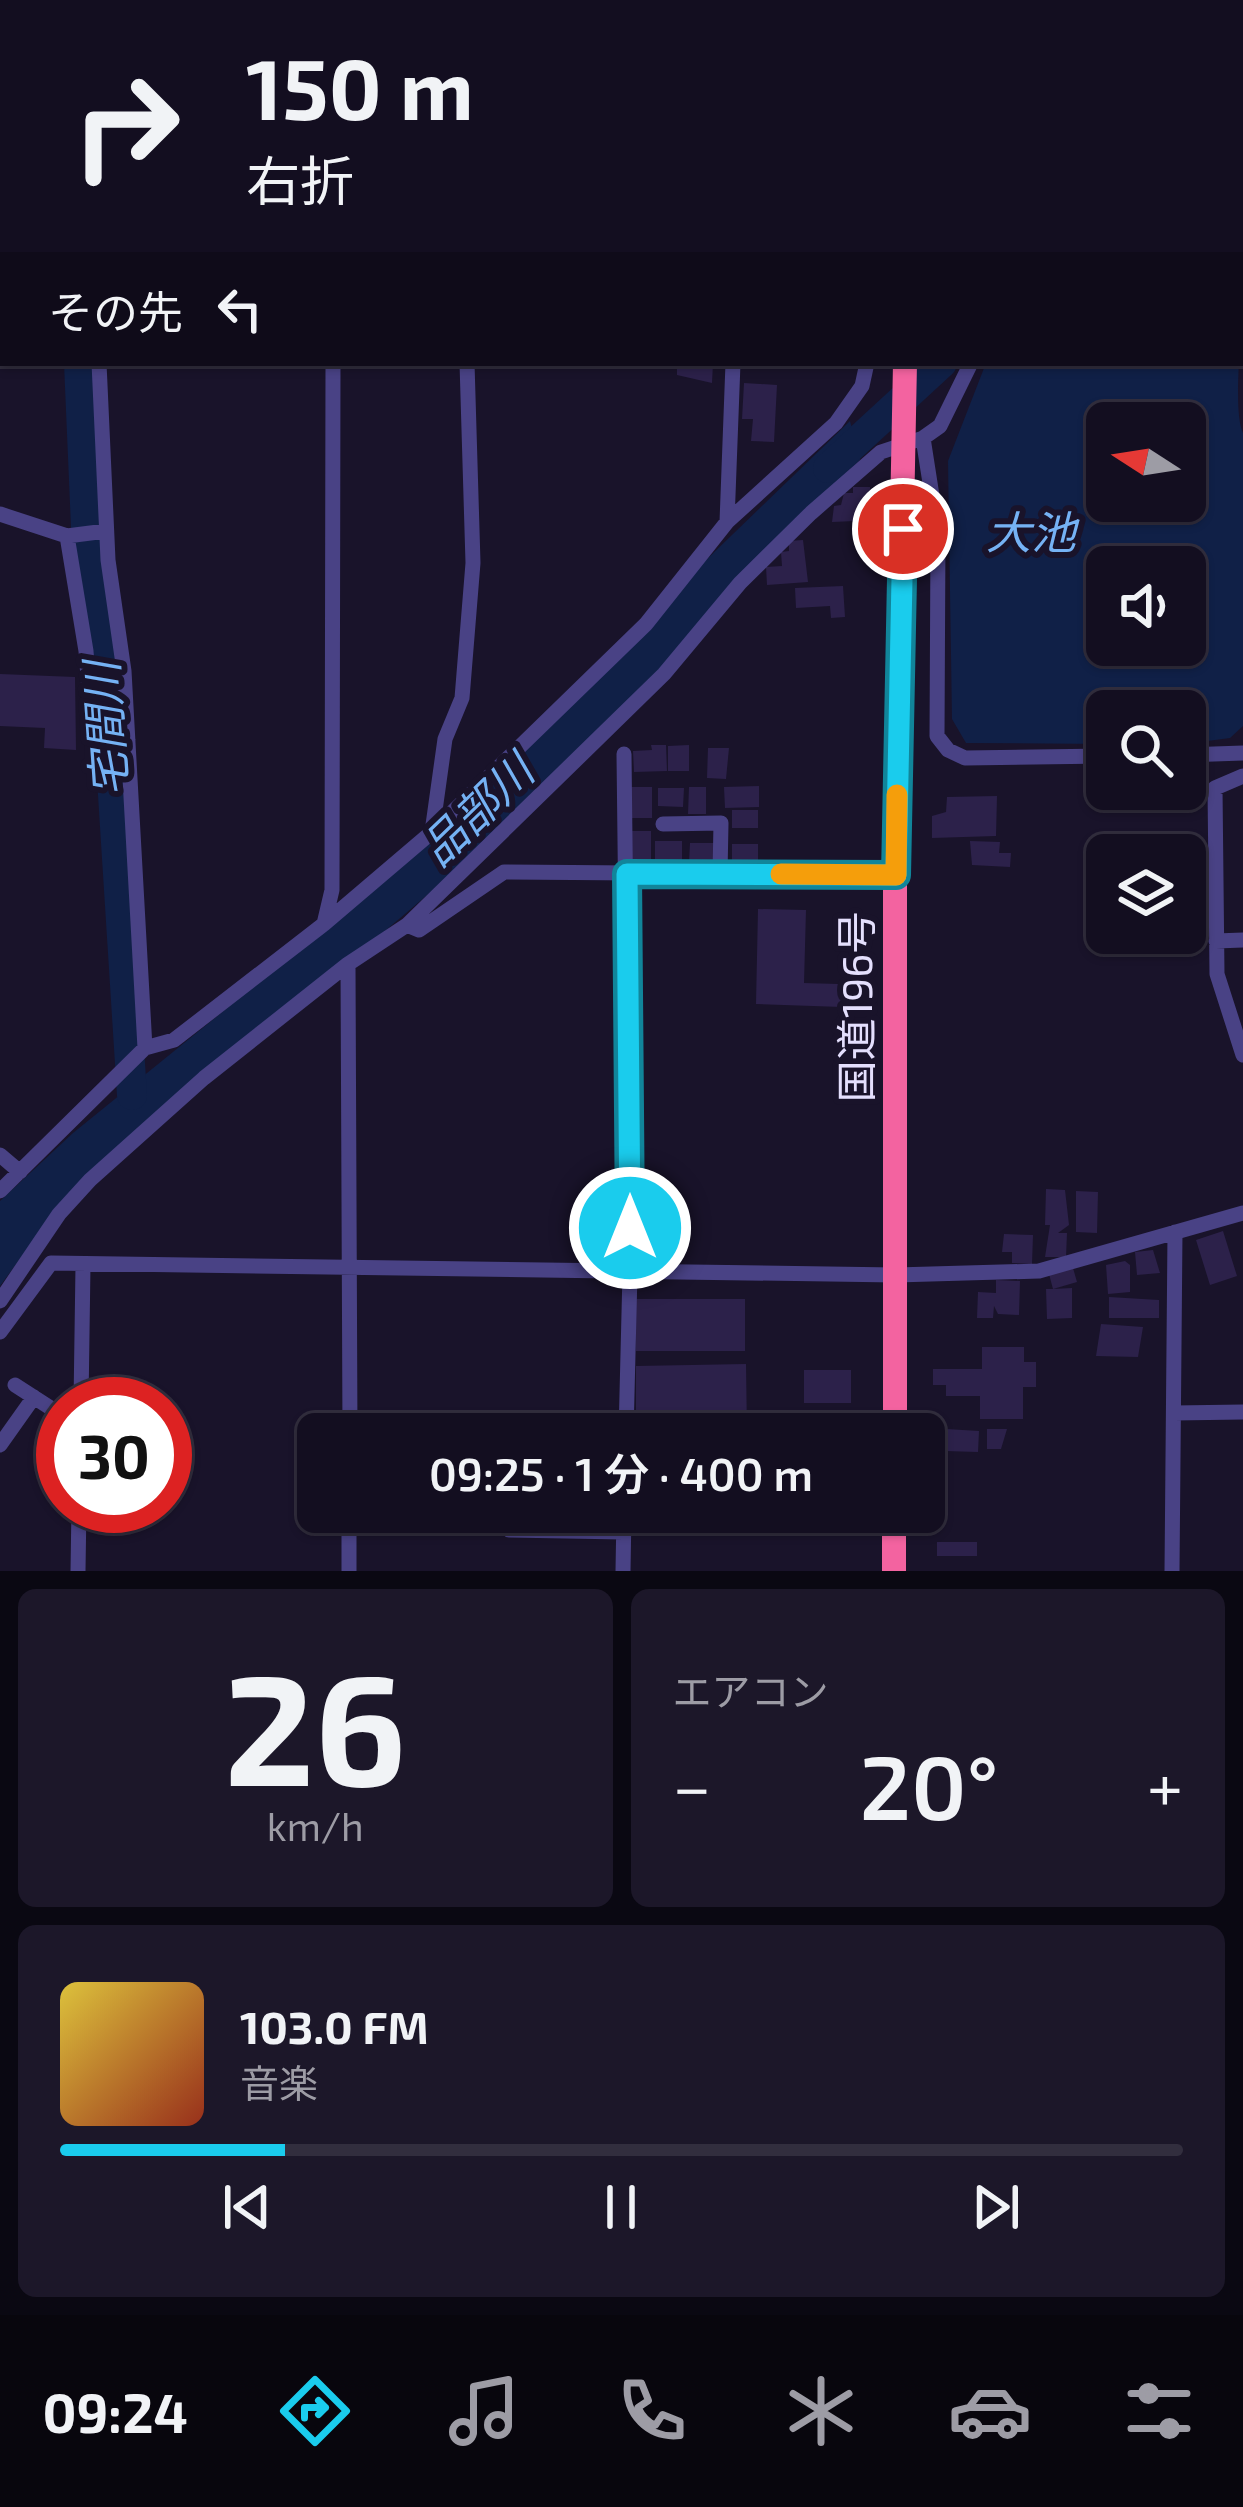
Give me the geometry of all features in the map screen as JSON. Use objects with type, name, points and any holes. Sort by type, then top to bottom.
[{"type":"highway","name":"国道196号","points":[[895,1413],[896,875],[914,440],[904,412],[905,366]]},
{"type":"highway","points":[[894,1533],[894,1571]]},
{"type":"street","points":[[99,366],[106,531],[128,740],[144,1048]]},
{"type":"street","points":[[324,925],[332,890],[333,366]]},
{"type":"street","points":[[432,832],[445,740],[462,698],[471,584],[466,366]]},
{"type":"street","points":[[727,522],[733,366]]},
{"type":"street","points":[[0,1192],[144,1048],[174,1040],[324,925],[432,832],[646,624],[727,522],[836,423],[862,386],[866,366]]},
{"type":"street","points":[[0,1301],[59,1214],[90,1180],[204,1078],[348,964],[407,925],[664,674],[740,583],[811,513],[881,452],[940,426],[970,366]]},
{"type":"street","points":[[914,440],[938,534],[938,736],[948,750],[965,758],[1086,756]]},
{"type":"street","points":[[0,514],[68,536],[106,531]]},
{"type":"street","points":[[68,536],[86,651],[93,743],[128,740]]},
{"type":"street","points":[[1206,754],[1243,753]]},
{"type":"street","points":[[624,754],[630,1273],[627,1413]]},
{"type":"street","points":[[1243,776],[1215,788],[1217,974],[1243,1055]]},
{"type":"street","points":[[663,824],[721,823],[720,874]]},
{"type":"street","points":[[407,925],[418,930],[504,872],[896,875]]},
{"type":"street","points":[[1216,941],[1243,940]]},
{"type":"street","points":[[348,964],[350,1413]]},
{"type":"street","points":[[0,1155],[20,1172]]},
{"type":"street","points":[[0,1332],[51,1263],[630,1273],[1039,1271],[1243,1213]]},
{"type":"street","points":[[1172,1571],[1175,1232]]},
{"type":"street","points":[[81,1377],[83,1265]]},
{"type":"street","points":[[0,1445],[34,1397],[15,1385]]},
{"type":"street","points":[[1174,1413],[1243,1412]]},
{"type":"street","points":[[78,1571],[79,1533]]},
{"type":"street","points":[[349,1571],[350,1533]]},
{"type":"street","points":[[623,1533],[623,1571]]},
{"type":"water","name":"大池","points":[[985,366],[1239,366],[1243,726],[1230,738],[1206,741],[1206,690],[1086,690],[1086,744],[966,743],[952,719],[948,461]]},
{"type":"water","points":[[850,421],[860,460],[779,535],[654,677],[432,891],[55,1211],[0,1286],[0,1201],[73,1133],[321,932]]},
{"type":"building","points":[[677,366],[713,366],[712,383],[677,375]]},
{"type":"building","points":[[744,383],[777,385],[774,442],[751,441],[753,419],[742,419]]},
{"type":"building","points":[[853,487],[870,487],[871,506],[861,507],[861,518],[855,521],[832,522],[834,506],[841,505],[844,493],[853,493]]},
{"type":"building","points":[[803,540],[808,582],[767,585],[766,567],[782,566],[781,552],[789,551],[789,541]]},
{"type":"building","points":[[843,586],[845,617],[831,618],[830,606],[796,608],[795,588]]},
{"type":"building","points":[[0,674],[75,677],[76,750],[44,748],[45,728],[0,726]]},
{"type":"building","points":[[651,745],[666,745],[667,771],[634,772],[633,751],[652,750]]},
{"type":"building","points":[[689,745],[689,771],[668,771],[668,746]]},
{"type":"building","points":[[708,748],[729,748],[726,779],[707,778]]},
{"type":"building","points":[[759,786],[759,807],[725,808],[724,787]]},
{"type":"building","points":[[630,787],[652,787],[652,818],[630,818]]},
{"type":"building","points":[[689,787],[706,787],[706,814],[688,814]]},
{"type":"building","points":[[658,788],[684,788],[683,807],[658,806]]},
{"type":"building","points":[[997,796],[996,836],[932,838],[932,816],[946,812],[947,797]]},
{"type":"building","points":[[732,810],[758,810],[758,828],[732,828]]},
{"type":"building","points":[[631,831],[651,831],[651,861],[630,861]]},
{"type":"building","points":[[655,841],[682,841],[682,864],[655,864]]},
{"type":"building","points":[[970,841],[1000,842],[999,853],[1011,853],[1010,867],[972,865]]},
{"type":"building","points":[[690,843],[715,843],[714,862],[689,862]]},
{"type":"building","points":[[732,844],[758,844],[758,862],[732,862]]},
{"type":"building","points":[[758,909],[806,910],[804,983],[872,985],[871,1008],[756,1004]]},
{"type":"building","points":[[1046,1189],[1065,1190],[1069,1225],[1058,1233],[1067,1233],[1066,1257],[1045,1257],[1050,1225],[1045,1225]]},
{"type":"building","points":[[1076,1191],[1098,1192],[1097,1233],[1076,1232]]},
{"type":"building","points":[[1223,1231],[1237,1276],[1210,1285],[1196,1240]]},
{"type":"building","points":[[1004,1234],[1033,1235],[1032,1264],[1012,1263],[1012,1252],[1002,1252]]},
{"type":"building","points":[[1153,1250],[1160,1273],[1137,1275],[1135,1252]]},
{"type":"building","points":[[1125,1261],[1130,1265],[1130,1292],[1108,1294],[1106,1265]]},
{"type":"building","points":[[1073,1268],[1077,1282],[1053,1289],[1049,1274]]},
{"type":"building","points":[[996,1280],[1020,1281],[1019,1315],[998,1314],[994,1306],[993,1318],[977,1318],[978,1292],[996,1293]]},
{"type":"building","points":[[1072,1288],[1072,1318],[1047,1319],[1046,1289]]},
{"type":"building","points":[[1109,1297],[1159,1300],[1159,1318],[1109,1318]]},
{"type":"building","points":[[636,1299],[745,1299],[745,1351],[636,1351]]},
{"type":"building","points":[[1101,1324],[1143,1327],[1138,1357],[1096,1356]]},
{"type":"building","points":[[982,1347],[1024,1347],[1024,1362],[1036,1362],[1036,1387],[1023,1387],[1023,1419],[980,1419],[980,1396],[946,1396],[946,1385],[933,1385],[933,1369],[982,1369]]},
{"type":"building","points":[[746,1364],[747,1413],[636,1413],[636,1366]]},
{"type":"building","points":[[804,1370],[851,1370],[851,1403],[804,1403]]},
{"type":"building","points":[[946,1429],[979,1431],[978,1452],[945,1451]]},
{"type":"building","points":[[987,1429],[1007,1429],[1001,1449],[987,1449]]},
{"type":"building","points":[[937,1542],[977,1542],[977,1556],[937,1556]]},
{"type":"waterway","name":"宅間川","points":[[79,366],[87,550],[107,700],[132,1095]]},
{"type":"waterway","name":"品部川","points":[[828,468],[939,366]]},
{"type":"slow traffic","points":[[781,874],[896,875],[897,795]]},
{"type":"route","points":[[630,1228],[627,874],[896,875],[903,529]]}]
